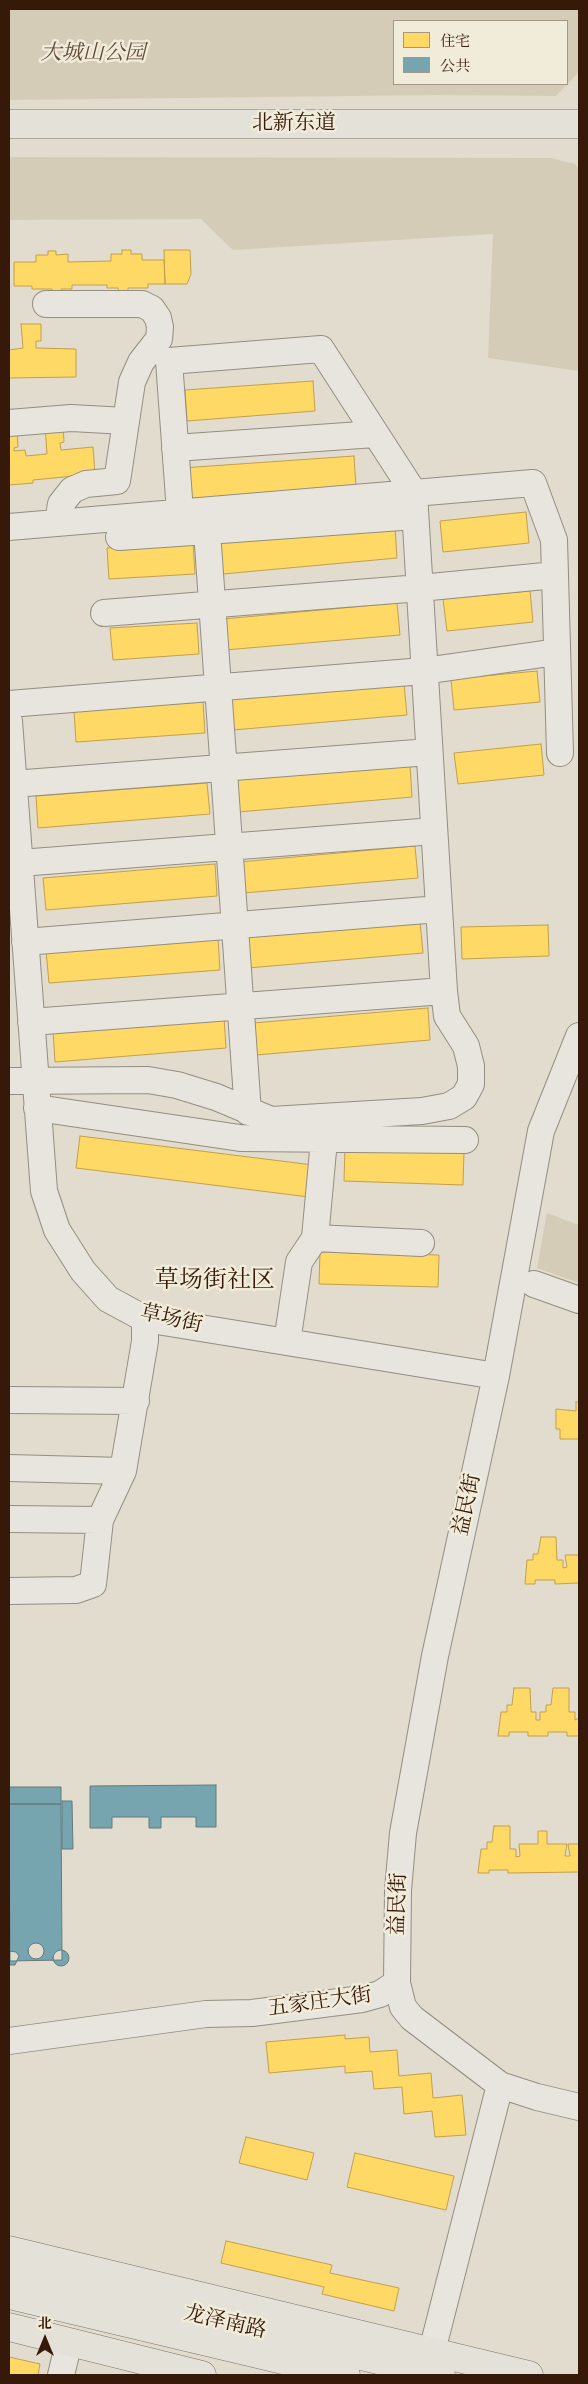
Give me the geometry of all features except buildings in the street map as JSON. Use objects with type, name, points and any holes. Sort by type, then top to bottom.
[{"type":"main road","name":"北新东道","points":[[9,124],[579,124]]},
{"type":"main road","points":[[9,2250],[436,2363],[529,2375]]},
{"type":"main road","name":"龙泽南路","points":[[9,2272],[436,2363]]},
{"type":"main road","name":"龙泽南路","points":[[9,2295],[346,2375]]},
{"type":"main road","points":[[9,2326],[202,2375]]},
{"type":"street","points":[[46,304],[133,302],[152,309],[158,318],[160,327],[159,339],[141,362],[132,382],[117,481],[86,484],[72,490],[61,504],[58,522]]},
{"type":"street","points":[[36,1095],[148,1080],[178,1085],[216,1097],[271,1120],[422,1110],[449,1106],[464,1097],[471,1084],[471,1066],[466,1046],[447,1016],[444,991],[415,504],[375,434],[321,350],[169,360],[180,512]]},
{"type":"street","points":[[9,424],[71,418],[126,421]]},
{"type":"street","points":[[175,448],[375,434]]},
{"type":"street","points":[[119,537],[207,531],[415,504],[533,483],[554,540],[560,753]]},
{"type":"street","points":[[9,526],[180,512],[415,504]]},
{"type":"street","points":[[207,531],[248,1112]]},
{"type":"street","points":[[104,613],[420,588],[555,575]]},
{"type":"street","points":[[9,704],[424,671],[558,652]]},
{"type":"street","name":"草场街","points":[[9,721],[44,1191],[57,1230],[83,1270],[108,1299],[145,1319],[496,1376]]},
{"type":"street","points":[[14,784],[429,752]]},
{"type":"street","points":[[20,863],[434,831]]},
{"type":"street","points":[[25,942],[439,909]]},
{"type":"street","points":[[31,1022],[444,991]]},
{"type":"street","name":"益民街","points":[[397,1983],[398,1890],[403,1832],[435,1656],[496,1376],[542,1131],[579,1036]]},
{"type":"street","points":[[9,1082],[36,1095],[240,1138],[465,1140]]},
{"type":"street","points":[[287,1342],[299,1262],[314,1238],[324,1140]]},
{"type":"street","points":[[314,1238],[421,1243]]},
{"type":"street","points":[[534,1284],[579,1300]]},
{"type":"street","points":[[9,1590],[76,1590],[93,1584],[100,1520],[123,1471],[145,1341],[145,1319]]},
{"type":"street","points":[[9,1400],[136,1401]]},
{"type":"street","points":[[9,1468],[123,1471]]},
{"type":"street","points":[[9,1519],[100,1520]]},
{"type":"street","name":"五家庄大街","points":[[9,2041],[206,2014],[252,2012],[362,1999],[380,1994],[397,1983],[403,2007],[412,2018],[500,2085],[537,2097],[579,2106]]},
{"type":"street","points":[[436,2363],[500,2085]]},
{"type":"street","points":[[61,2375],[69,2342]]},
{"type":"green space","name":"大城山公园","points":[[9,9],[579,9],[579,72],[568,83],[568,20],[393,20],[393,85],[567,85],[556,96],[437,95],[9,100]]},
{"type":"green space","points":[[9,157],[551,158],[575,164],[579,169],[579,371],[488,358],[493,234],[233,250],[201,219],[9,220]]},
{"type":"green space","points":[[547,1213],[579,1225],[579,1283],[537,1268]]},
{"type":"district","name":"草场街社区","points":[[215,1281]]}]
